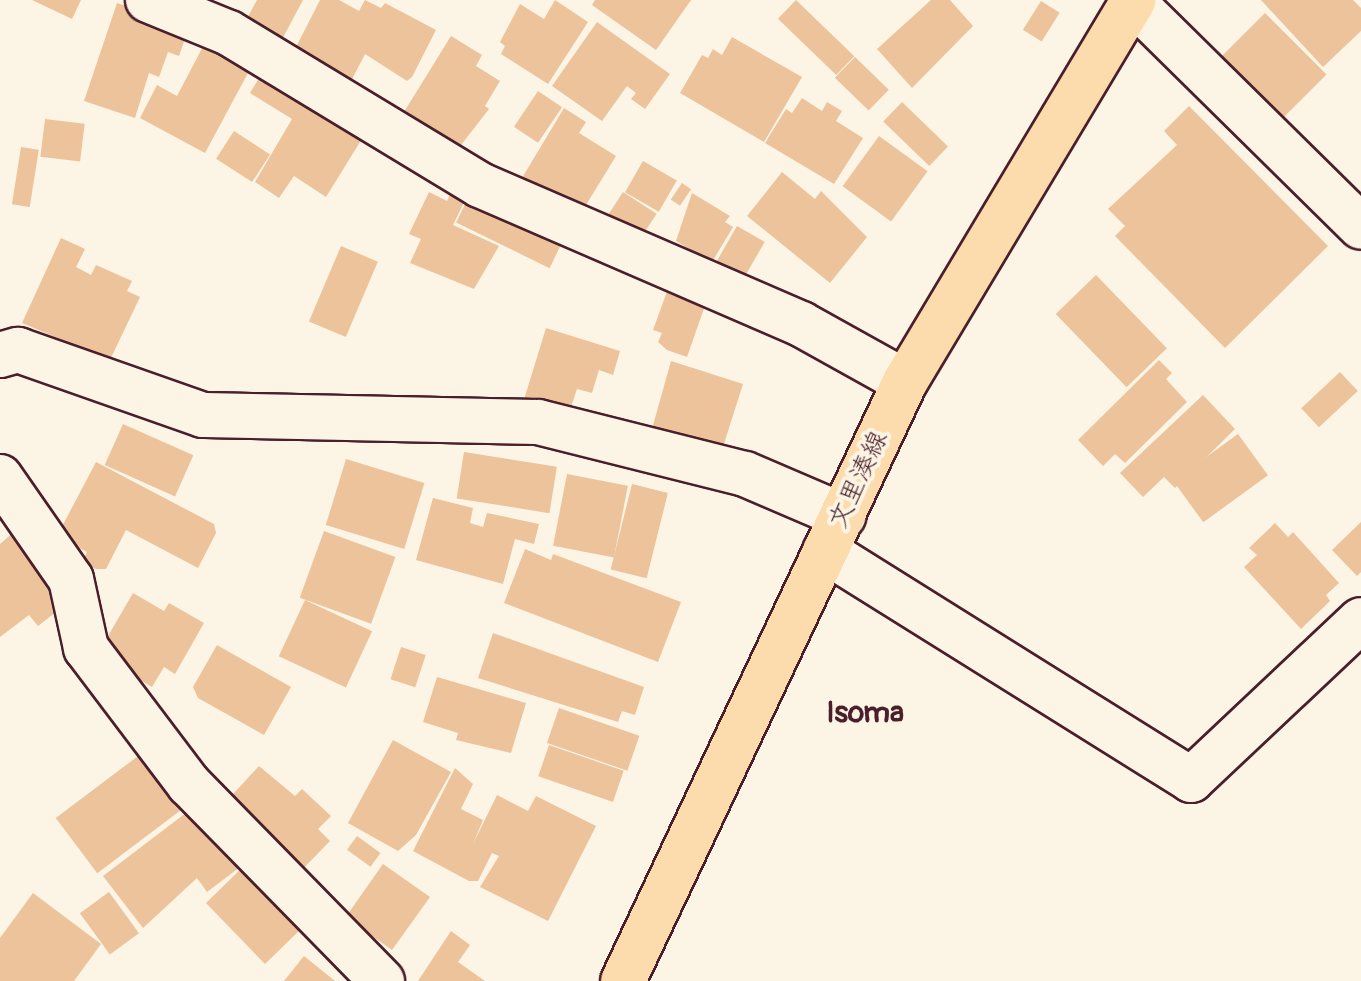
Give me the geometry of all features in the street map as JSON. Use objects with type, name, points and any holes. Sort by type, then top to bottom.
[{"type":"main road","name":"文里湊線","points":[[623,981],[905,382],[1134,1]]},
{"type":"street","points":[[148,0],[229,33],[480,185],[801,324],[905,382]]},
{"type":"street","points":[[1134,1],[1361,227]]},
{"type":"street","points":[[0,355],[18,350],[203,415],[538,422],[745,474],[1191,780],[1361,620]]},
{"type":"street","points":[[0,477],[71,579],[86,648],[180,772],[382,981]]},
{"type":"building","points":[[32,0],[81,0],[72,19]]},
{"type":"building","points":[[257,0],[303,0],[279,45],[243,26]]},
{"type":"building","points":[[320,0],[339,0],[359,11],[365,0],[381,8],[385,3],[436,30],[412,77],[407,81],[365,54],[347,89],[290,59]]},
{"type":"building","points":[[555,0],[588,22],[548,84],[501,54],[505,46],[500,42],[520,4],[544,19]]},
{"type":"building","points":[[595,0],[691,0],[656,50],[592,5]]},
{"type":"building","points":[[796,0],[854,56],[836,75],[778,19]]},
{"type":"building","points":[[931,0],[950,0],[973,26],[912,88],[877,49]]},
{"type":"building","points":[[1261,0],[1353,0],[1361,8],[1361,31],[1323,67]]},
{"type":"building","points":[[1041,1],[1060,13],[1042,41],[1023,30]]},
{"type":"building","points":[[117,3],[189,27],[179,56],[168,52],[159,77],[149,73],[135,118],[84,101]]},
{"type":"building","points":[[1265,13],[1327,75],[1283,118],[1221,57]]},
{"type":"building","points":[[597,22],[670,74],[645,109],[631,99],[636,93],[627,86],[602,121],[552,86]]},
{"type":"building","points":[[209,35],[255,60],[205,153],[140,118],[157,85],[177,96]]},
{"type":"building","points":[[451,36],[482,55],[476,66],[500,81],[485,106],[489,109],[454,154],[399,120]]},
{"type":"building","points":[[732,37],[802,77],[764,142],[680,93],[702,55],[708,58],[713,49],[722,55]]},
{"type":"building","points":[[855,57],[889,90],[869,111],[835,78]]},
{"type":"building","points":[[267,65],[368,129],[326,197],[294,176],[279,198],[255,182],[292,119],[250,93]]},
{"type":"building","points":[[538,91],[562,107],[538,143],[514,127]]},
{"type":"building","points":[[802,98],[822,111],[827,102],[842,111],[836,121],[863,138],[834,184],[765,143],[786,109],[792,113]]},
{"type":"building","points":[[902,102],[948,146],[929,166],[883,121]]},
{"type":"building","points":[[1189,106],[1328,246],[1225,348],[1115,236],[1125,226],[1108,209],[1177,145],[1164,131]]},
{"type":"building","points":[[564,108],[586,122],[579,133],[616,156],[575,223],[516,188]]},
{"type":"building","points":[[45,119],[85,124],[80,162],[40,157]]},
{"type":"building","points":[[234,131],[270,154],[252,182],[216,159]]},
{"type":"building","points":[[879,136],[928,171],[891,221],[843,186]]},
{"type":"building","points":[[21,147],[39,150],[30,207],[12,204]]},
{"type":"building","points":[[643,161],[677,180],[659,212],[625,192]]},
{"type":"building","points":[[782,172],[815,199],[821,191],[867,237],[830,283],[747,216]]},
{"type":"building","points":[[682,183],[691,189],[680,206],[671,200]]},
{"type":"building","points":[[453,187],[468,194],[453,225],[499,246],[474,289],[410,263],[421,239],[409,234],[429,192],[447,201]]},
{"type":"building","points":[[471,192],[564,238],[550,268],[456,223]]},
{"type":"building","points":[[623,192],[657,214],[634,249],[600,227]]},
{"type":"building","points":[[692,193],[730,216],[725,222],[733,227],[712,262],[676,241]]},
{"type":"building","points":[[737,226],[765,242],[741,284],[713,268]]},
{"type":"building","points":[[61,238],[85,249],[76,267],[91,275],[96,265],[132,281],[127,291],[140,297],[110,360],[22,323]]},
{"type":"building","points":[[341,246],[378,262],[346,337],[309,321]]},
{"type":"building","points":[[1096,275],[1167,348],[1127,387],[1056,314]]},
{"type":"building","points":[[669,286],[707,300],[687,357],[667,350],[658,342],[662,333],[653,330]]},
{"type":"building","points":[[546,328],[620,351],[613,375],[599,370],[592,393],[577,389],[568,416],[522,406]]},
{"type":"building","points":[[1159,360],[1172,373],[1166,379],[1187,402],[1125,463],[1115,454],[1103,466],[1078,440]]},
{"type":"building","points":[[671,361],[743,384],[722,450],[650,436]]},
{"type":"building","points":[[1340,372],[1358,391],[1319,427],[1301,408]]},
{"type":"building","points":[[1203,395],[1235,429],[1175,488],[1164,477],[1143,497],[1120,473]]},
{"type":"building","points":[[123,424],[193,455],[175,496],[105,465]]},
{"type":"building","points":[[1238,434],[1268,475],[1203,522],[1173,481]]},
{"type":"building","points":[[464,452],[557,467],[549,513],[457,498]]},
{"type":"building","points":[[346,459],[424,483],[404,549],[326,525]]},
{"type":"building","points":[[96,462],[214,524],[216,533],[198,568],[126,530],[106,569],[96,569],[82,562],[87,552],[57,536]]},
{"type":"building","points":[[567,474],[628,486],[614,557],[553,546]]},
{"type":"building","points":[[632,484],[668,493],[647,578],[611,569]]},
{"type":"building","points":[[433,498],[473,508],[470,523],[483,527],[487,513],[539,524],[534,544],[515,539],[503,584],[416,560]]},
{"type":"building","points":[[1361,522],[1361,572],[1357,576],[1332,550]]},
{"type":"building","points":[[1275,523],[1288,537],[1293,532],[1339,583],[1326,595],[1330,601],[1301,629],[1244,567],[1257,555],[1249,548]]},
{"type":"building","points":[[15,531],[65,605],[38,626],[29,615],[0,637],[0,544]]},
{"type":"building","points":[[324,531],[395,557],[371,624],[300,598]]},
{"type":"building","points":[[525,549],[551,560],[553,554],[681,602],[658,662],[504,603]]},
{"type":"building","points":[[133,593],[164,611],[169,603],[204,623],[175,674],[164,667],[152,687],[97,655]]},
{"type":"building","points":[[305,600],[372,631],[346,687],[279,656]]},
{"type":"building","points":[[493,633],[644,687],[635,715],[622,711],[618,722],[478,678]]},
{"type":"building","points":[[217,645],[291,687],[264,735],[198,698],[193,687]]},
{"type":"building","points":[[401,647],[426,655],[415,687],[390,679]]},
{"type":"building","points":[[437,677],[526,703],[511,753],[456,740],[458,733],[423,722]]},
{"type":"building","points":[[559,708],[639,736],[627,771],[547,743]]},
{"type":"building","points":[[393,740],[451,772],[416,835],[398,851],[348,823]]},
{"type":"building","points":[[154,744],[196,799],[97,873],[56,818]]},
{"type":"building","points":[[549,745],[624,771],[613,802],[538,776]]},
{"type":"building","points":[[259,766],[295,796],[302,789],[331,816],[318,829],[330,841],[294,878],[221,807]]},
{"type":"building","points":[[455,768],[473,784],[461,809],[483,820],[473,844],[497,795],[528,811],[536,796],[596,826],[548,921],[480,887],[499,856],[492,853],[478,881],[469,881],[413,851]]},
{"type":"building","points":[[195,806],[248,861],[207,892],[197,878],[143,928],[103,876]]},
{"type":"building","points":[[357,836],[380,853],[370,867],[347,850]]},
{"type":"building","points":[[250,860],[301,929],[265,964],[206,903]]},
{"type":"building","points":[[383,864],[430,897],[392,950],[368,933],[360,944],[345,918]]},
{"type":"building","points":[[109,892],[139,933],[110,954],[80,913]]},
{"type":"building","points":[[33,893],[101,944],[74,981],[0,981],[0,938]]},
{"type":"building","points":[[451,931],[470,945],[458,962],[485,981],[418,981]]},
{"type":"building","points":[[304,956],[335,981],[284,981]]},
{"type":"district","name":"Isoma","points":[[865,713]]}]
